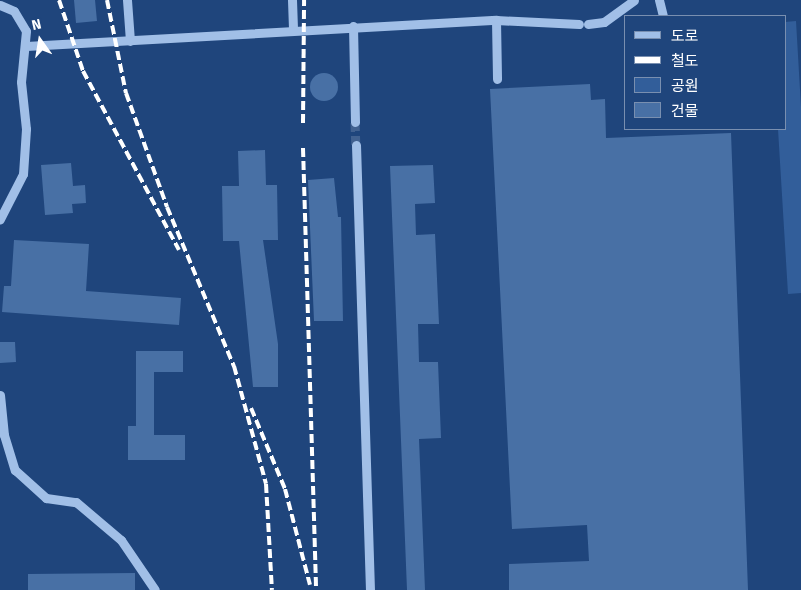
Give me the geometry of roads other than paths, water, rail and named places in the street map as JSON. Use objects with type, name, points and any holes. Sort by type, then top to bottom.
[{"type":"street","points":[[127,0],[130,41]]},
{"type":"street","points":[[292,0],[293,30]]},
{"type":"street","points":[[26,46],[353,26],[496,20],[584,24],[604,22],[634,0]]},
{"type":"street","points":[[659,0],[663,15]]},
{"type":"street","points":[[0,5],[14,11],[26,30],[26,46],[21,82],[26,129],[23,174],[0,219]]},
{"type":"street","points":[[496,20],[497,79]]},
{"type":"street","points":[[353,26],[355,122]]},
{"type":"street","points":[[356,145],[370,590]]},
{"type":"street","points":[[0,395],[4,435],[15,470],[46,498],[76,502],[121,540],[155,590]]},
{"type":"tunnel","points":[[355,122],[356,145]]},
{"type":"railway","points":[[59,0],[83,71],[179,250]]},
{"type":"railway","points":[[107,0],[126,93],[167,207],[234,366],[266,484],[272,590]]},
{"type":"railway","points":[[303,123],[304,0]]},
{"type":"railway","points":[[303,148],[316,590]]},
{"type":"railway","points":[[251,408],[285,489],[310,585]]}]
